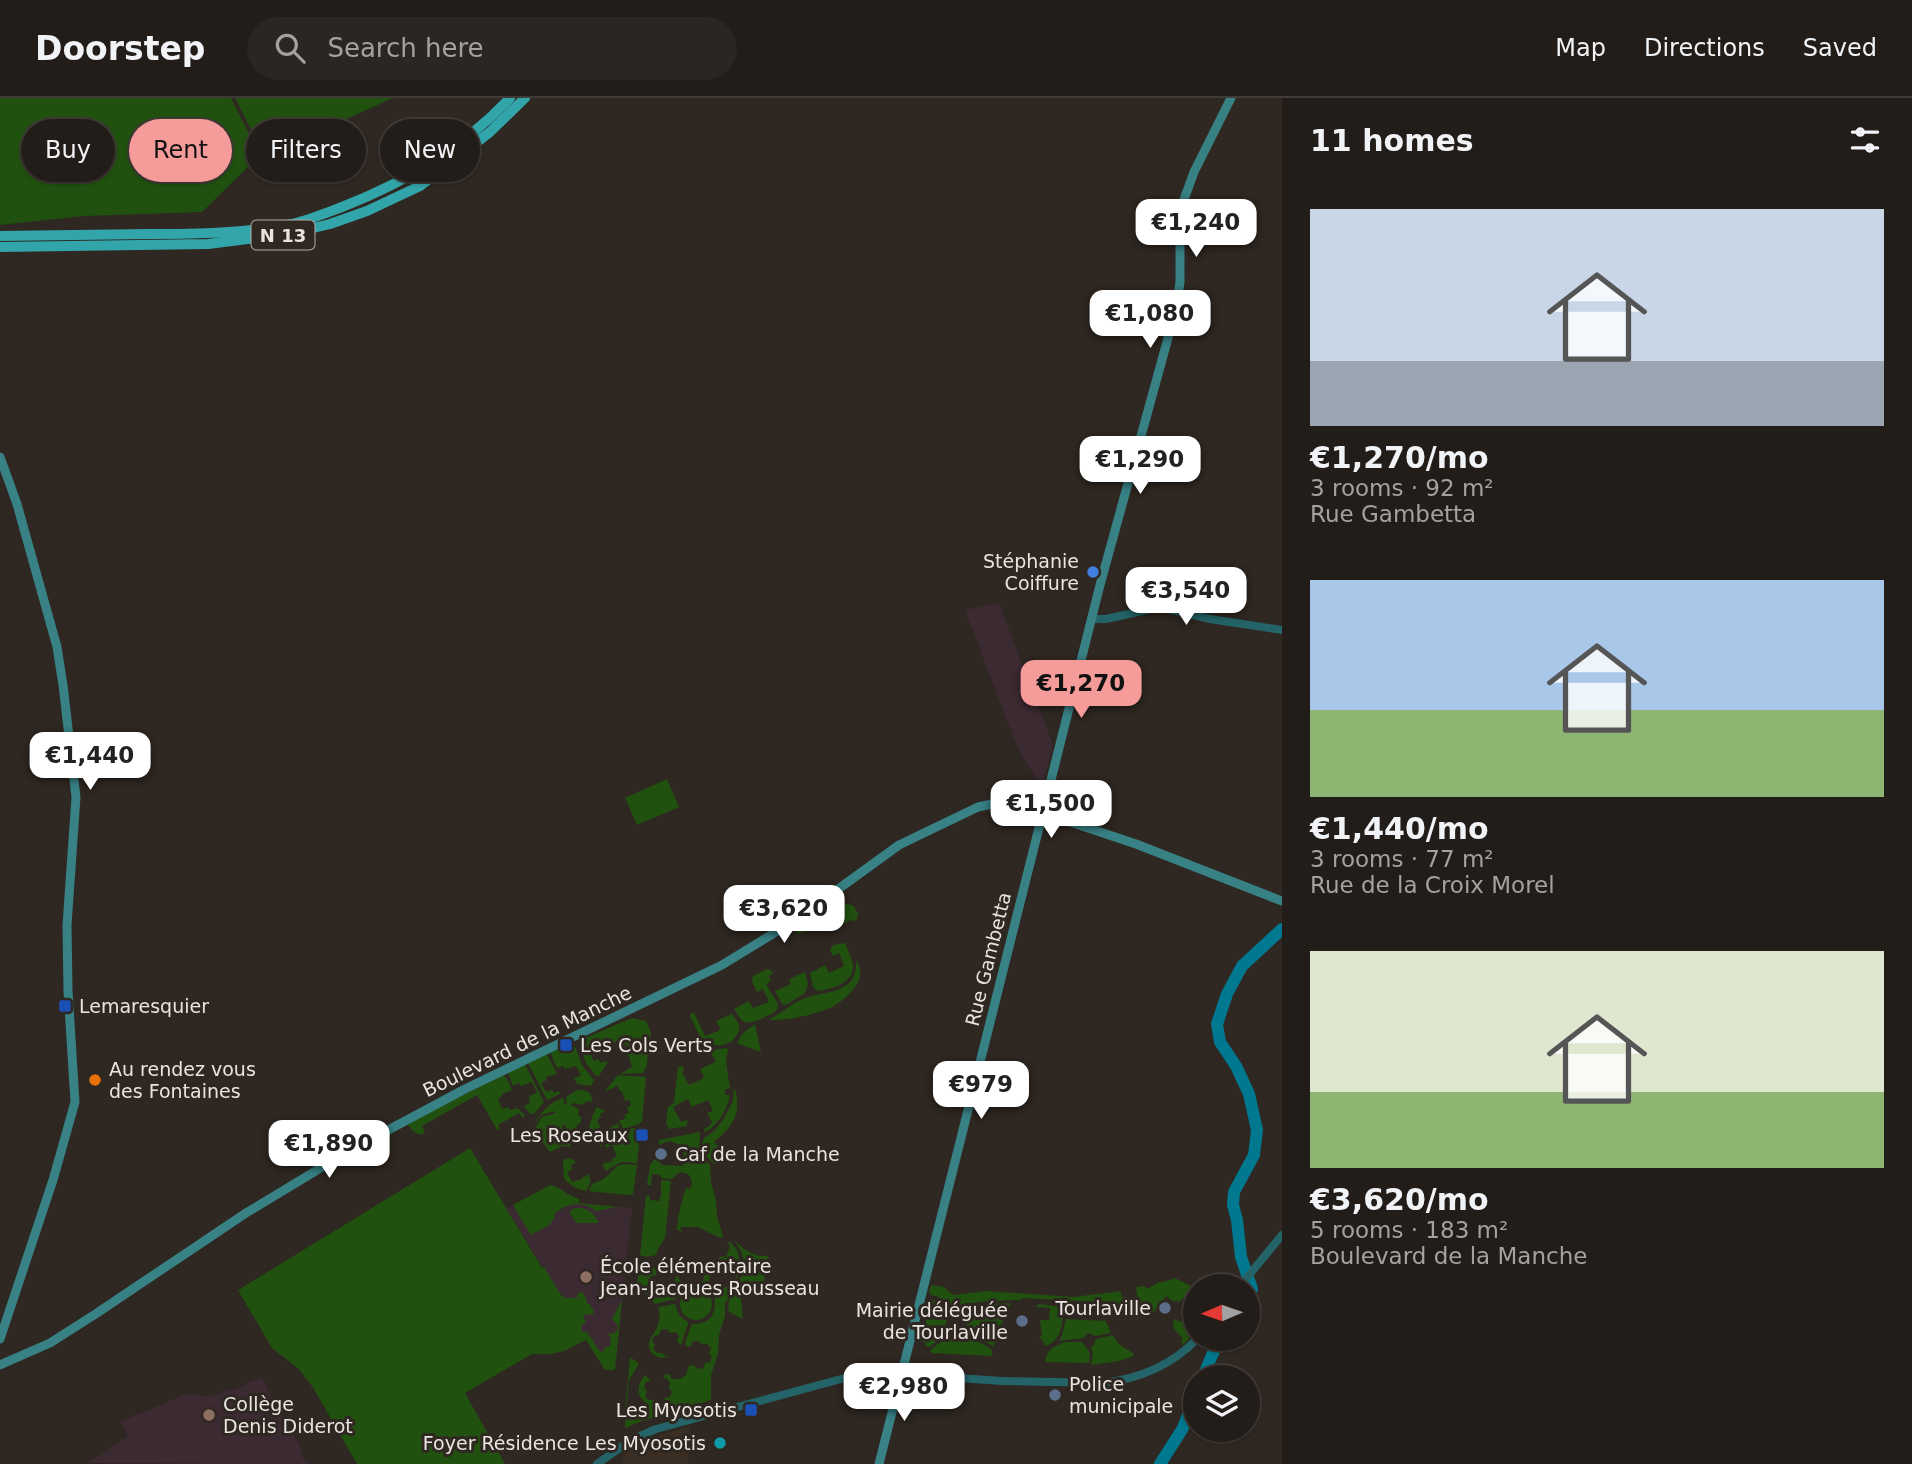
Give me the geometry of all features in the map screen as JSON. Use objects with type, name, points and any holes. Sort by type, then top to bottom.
[{"type":"highway","name":"N 13","points":[[0,236],[203,234],[295,223],[365,198],[409,176],[471,134],[510,98]]},
{"type":"highway","name":"N 13","points":[[0,247],[208,244],[277,236],[330,224],[367,211],[420,186],[490,132],[525,98]]},
{"type":"main road","name":"Rue Gambetta","points":[[878,1464],[1091,619],[1176,309],[1180,282],[1182,205],[1194,172],[1231,98]]},
{"type":"main road","points":[[0,457],[17,504],[57,647],[76,797],[67,925],[75,1102],[53,1180],[0,1339]]},
{"type":"main road","name":"Boulevard de la Manche","points":[[0,1366],[45,1346],[246,1213],[382,1132],[737,956],[797,919],[891,850],[974,808],[992,803],[1010,804],[1061,819],[1136,844],[1282,901]]},
{"type":"street","points":[[1091,619],[1106,619],[1160,607],[1210,619],[1282,630]]},
{"type":"street","points":[[1250,1274],[1282,1235]]},
{"type":"street","points":[[597,1464],[631,1440],[677,1423],[856,1375],[884,1373],[1093,1384],[1138,1376],[1172,1361],[1183,1351]]},
{"type":"shaded area","points":[[999,603],[1053,745],[1042,786],[1016,744],[965,610]]},
{"type":"shaded area","name":"École élémentaire Jean-Jacques Rousseau","points":[[550,1185],[579,1199],[579,1203],[632,1208],[615,1370],[605,1370],[507,1209]]},
{"type":"shaded area","name":"Collège Denis Diderot","points":[[261,1377],[302,1450],[300,1453],[310,1464],[88,1463],[128,1436],[120,1422],[184,1395],[216,1395],[230,1389],[232,1391]]},
{"type":"shaded area","points":[[691,1426],[688,1464],[620,1464],[623,1455],[654,1437]]},
{"type":"green space","points":[[0,98],[231,98],[246,127],[246,169],[202,212],[84,216],[0,225]]},
{"type":"green space","points":[[235,98],[393,98],[346,119],[246,120]]},
{"type":"green space","points":[[667,779],[679,807],[637,825],[625,798]]},
{"type":"green space","points":[[834,902],[853,905],[858,913],[857,919],[854,922],[852,919],[832,927],[796,934],[801,925]]},
{"type":"green space","points":[[845,943],[853,966],[850,977],[835,987],[817,991],[813,987],[810,973],[825,965],[829,973],[844,966],[839,953],[833,956],[830,950],[833,945]]},
{"type":"green space","points":[[856,960],[860,970],[858,982],[840,1002],[808,1015],[769,1020],[794,1003],[846,985],[852,980]]},
{"type":"green space","points":[[767,969],[773,974],[769,976],[771,981],[766,984],[778,1004],[777,1010],[757,1021],[743,1021],[734,1009],[749,1001],[753,1008],[769,1002],[763,989],[757,992],[752,981],[753,976]]},
{"type":"green space","points":[[805,972],[808,984],[805,993],[786,1005],[782,1004],[775,991],[791,984],[789,979]]},
{"type":"green space","points":[[691,1013],[694,1013],[705,1036],[721,1030],[716,1021],[732,1014],[739,1025],[739,1031],[727,1044],[717,1046],[703,1043]]},
{"type":"green space","points":[[632,1018],[646,1021],[651,1033],[644,1073],[620,1074],[632,1067],[625,1051],[629,1048],[626,1044],[621,1046],[619,1041],[614,1043],[612,1040],[589,1051],[594,1061],[598,1059],[601,1063],[608,1062],[599,1076],[596,1076],[586,1063],[578,1041]]},
{"type":"green space","points":[[755,1024],[761,1052],[737,1043],[743,1033]]},
{"type":"green space","points":[[573,1041],[582,1065],[594,1080],[591,1086],[577,1084],[574,1079],[581,1075],[576,1066],[557,1068],[550,1052],[562,1046],[564,1048]]},
{"type":"green space","points":[[728,1049],[726,1062],[730,1088],[725,1090],[725,1095],[730,1095],[724,1111],[718,1121],[705,1132],[704,1129],[712,1122],[707,1113],[713,1111],[708,1100],[692,1107],[688,1099],[673,1107],[681,1122],[687,1120],[687,1126],[669,1129],[666,1124],[668,1107],[674,1103],[678,1067],[683,1066],[682,1072],[689,1085],[704,1078],[700,1069],[716,1062],[711,1053],[706,1055],[703,1050]]},
{"type":"green space","points":[[547,1054],[557,1074],[546,1077],[547,1080],[541,1083],[546,1092],[559,1091],[560,1094],[547,1100],[528,1063]]},
{"type":"green space","points":[[525,1064],[544,1102],[534,1114],[529,1113],[524,1106],[530,1103],[529,1096],[537,1093],[532,1082],[513,1086],[508,1073]]},
{"type":"green space","points":[[503,1075],[512,1090],[498,1099],[502,1109],[517,1108],[525,1115],[523,1118],[519,1113],[498,1125],[500,1130],[497,1130],[477,1095],[422,1126],[425,1133],[417,1134],[408,1125],[408,1123]]},
{"type":"green space","points":[[618,1075],[646,1077],[642,1122],[623,1129],[619,1121],[629,1113],[629,1100],[625,1101],[617,1086],[606,1091]]},
{"type":"green space","points":[[734,1087],[737,1112],[731,1124],[714,1142],[727,1156],[714,1164],[702,1152],[702,1143],[723,1120],[733,1101]]},
{"type":"green space","points":[[577,1090],[590,1093],[593,1102],[570,1105],[579,1109],[578,1115],[581,1117],[575,1133],[566,1133],[565,1125],[562,1125],[563,1133],[569,1137],[571,1147],[563,1146],[550,1152],[539,1137],[536,1127],[542,1117],[555,1111],[541,1115],[537,1121],[533,1120],[558,1100],[563,1098],[567,1105],[566,1097]]},
{"type":"green space","points":[[597,1107],[605,1111],[597,1120],[601,1130],[618,1123],[619,1128],[595,1142],[589,1140],[589,1131]]},
{"type":"green space","points":[[641,1126],[637,1163],[621,1162],[606,1171],[602,1164],[613,1161],[617,1156],[612,1145],[607,1148],[605,1144],[600,1147],[600,1143],[620,1132]]},
{"type":"green space","points":[[700,1132],[699,1151],[710,1165],[717,1216],[723,1236],[721,1238],[697,1227],[680,1227],[682,1232],[677,1230],[684,1193],[686,1188],[690,1189],[692,1185],[688,1174],[680,1172],[672,1179],[652,1174],[651,1185],[647,1185],[650,1165],[654,1160],[658,1160],[662,1165],[683,1166],[684,1146],[670,1141],[659,1145],[659,1140]]},
{"type":"green space","points":[[470,1148],[561,1295],[565,1298],[577,1298],[578,1292],[583,1293],[594,1312],[584,1315],[586,1322],[581,1329],[587,1332],[601,1353],[605,1347],[610,1346],[611,1338],[607,1333],[613,1334],[618,1329],[612,1319],[622,1300],[615,1370],[605,1370],[586,1340],[564,1351],[532,1354],[465,1393],[505,1464],[357,1464],[314,1389],[299,1369],[272,1348],[238,1290]]},
{"type":"green space","points":[[571,1158],[576,1163],[571,1165],[572,1169],[567,1173],[572,1182],[588,1174],[591,1181],[586,1191],[575,1188],[564,1179],[563,1160]]},
{"type":"green space","points":[[637,1165],[633,1194],[589,1191],[592,1184],[604,1179],[617,1166]]},
{"type":"green space","points":[[661,1180],[671,1181],[665,1238],[656,1255],[647,1257],[640,1255],[646,1196],[650,1196],[650,1200],[659,1201]]},
{"type":"green space","points":[[550,1185],[579,1199],[579,1203],[618,1207],[596,1211],[586,1205],[564,1207],[555,1213],[550,1224],[531,1235],[513,1205]]},
{"type":"green space","points":[[576,1208],[590,1211],[599,1223],[576,1223],[570,1213]]},
{"type":"green space","points":[[726,1240],[737,1250],[741,1264],[725,1304],[718,1354],[711,1375],[711,1400],[625,1428],[625,1410],[630,1358],[639,1364],[629,1380],[626,1412],[630,1413],[630,1418],[641,1414],[646,1406],[647,1403],[640,1397],[638,1390],[645,1375],[651,1381],[646,1382],[644,1387],[647,1391],[645,1397],[657,1404],[663,1403],[672,1392],[667,1378],[663,1379],[665,1374],[671,1375],[671,1379],[680,1379],[686,1375],[689,1366],[694,1365],[698,1369],[710,1362],[711,1348],[707,1344],[693,1341],[691,1346],[686,1347],[685,1342],[692,1324],[708,1320],[714,1312],[714,1295],[702,1283],[706,1270],[713,1285],[727,1287],[729,1282],[734,1281],[736,1276],[732,1272],[734,1267],[731,1263],[725,1263],[722,1259],[716,1260],[722,1256],[726,1258],[730,1246]]},
{"type":"green space","points":[[735,1241],[750,1252],[768,1258],[764,1267],[765,1288],[740,1291],[743,1319],[729,1312],[731,1295],[743,1273],[744,1264],[742,1253]]},
{"type":"green space","points":[[664,1264],[666,1266],[651,1276],[649,1281],[653,1285],[651,1290],[654,1294],[668,1296],[675,1290],[677,1285],[674,1281],[677,1275],[684,1287],[676,1299],[655,1304],[647,1294],[636,1291],[639,1269],[652,1269]]},
{"type":"green space","points":[[1175,1278],[1183,1282],[1183,1298],[1174,1302],[1166,1296],[1154,1312],[1146,1307],[1140,1318],[1136,1287],[1144,1286],[1147,1289]]},
{"type":"green space","points":[[931,1285],[944,1287],[953,1295],[986,1291],[1073,1297],[1121,1291],[1121,1297],[1127,1299],[1122,1299],[1123,1308],[1116,1308],[1116,1303],[1023,1298],[947,1307],[939,1297],[931,1295]]},
{"type":"green space","points":[[696,1288],[707,1293],[712,1304],[707,1315],[696,1320],[685,1315],[680,1304],[685,1293]]},
{"type":"green space","points":[[931,1299],[940,1304],[945,1312],[948,1319],[945,1329],[949,1334],[930,1347],[921,1341]]},
{"type":"green space","points":[[1010,1303],[1010,1306],[995,1306],[994,1317],[1003,1318],[1003,1322],[1002,1335],[993,1346],[970,1334],[964,1319],[951,1317],[949,1310],[985,1304]]},
{"type":"green space","points":[[675,1304],[679,1315],[688,1322],[681,1345],[677,1341],[679,1336],[676,1332],[670,1333],[667,1329],[654,1336],[653,1349],[666,1357],[655,1356],[649,1345],[660,1316],[658,1307]]},
{"type":"green space","points":[[1038,1304],[1063,1307],[1058,1335],[1046,1346],[1039,1336],[1042,1336],[1040,1320],[1049,1320],[1050,1308],[1036,1307]]},
{"type":"green space","points":[[1183,1318],[1183,1339],[1173,1325],[1174,1319],[1180,1322]]},
{"type":"green space","points":[[1066,1319],[1106,1321],[1111,1333],[1095,1336],[1089,1333],[1083,1338],[1059,1341]]},
{"type":"green space","points":[[959,1335],[968,1336],[991,1349],[993,1356],[930,1351],[939,1343]]},
{"type":"green space","points":[[1113,1335],[1120,1345],[1134,1356],[1091,1365],[1091,1347],[1096,1339]]},
{"type":"green space","points":[[1065,1342],[1082,1342],[1090,1353],[1089,1363],[1045,1362],[1051,1349]]},
{"type":"waterway","points":[[1247,1274],[1241,1257],[1233,1205],[1234,1192],[1254,1155],[1257,1130],[1249,1094],[1236,1066],[1220,1042],[1217,1024],[1227,994],[1242,966],[1282,929]]},
{"type":"waterway","points":[[1208,1365],[1214,1351]]},
{"type":"waterway","points":[[1160,1464],[1183,1428]]},
{"type":"place","name":"Stéphanie Coiffure","points":[[1093,572]]},
{"type":"place","name":"Lemaresquier","points":[[65,1006]]},
{"type":"place","name":"Les Cols Verts","points":[[566,1045]]},
{"type":"place","name":"Au rendez vous des Fontaines","points":[[95,1080]]},
{"type":"place","name":"Les Roseaux","points":[[642,1135]]},
{"type":"place","name":"Caf de la Manche","points":[[661,1154]]},
{"type":"place","name":"École élémentaire Jean-Jacques Rousseau","points":[[586,1277]]},
{"type":"place","name":"Tourlaville","points":[[1165,1308]]},
{"type":"place","name":"Mairie déléguée de Tourlaville","points":[[1022,1321]]},
{"type":"place","name":"Police municipale","points":[[1055,1395]]},
{"type":"place","name":"Les Myosotis","points":[[751,1410]]},
{"type":"place","name":"Collège Denis Diderot","points":[[209,1415]]},
{"type":"place","name":"Foyer Résidence Les Myosotis","points":[[720,1443]]}]
